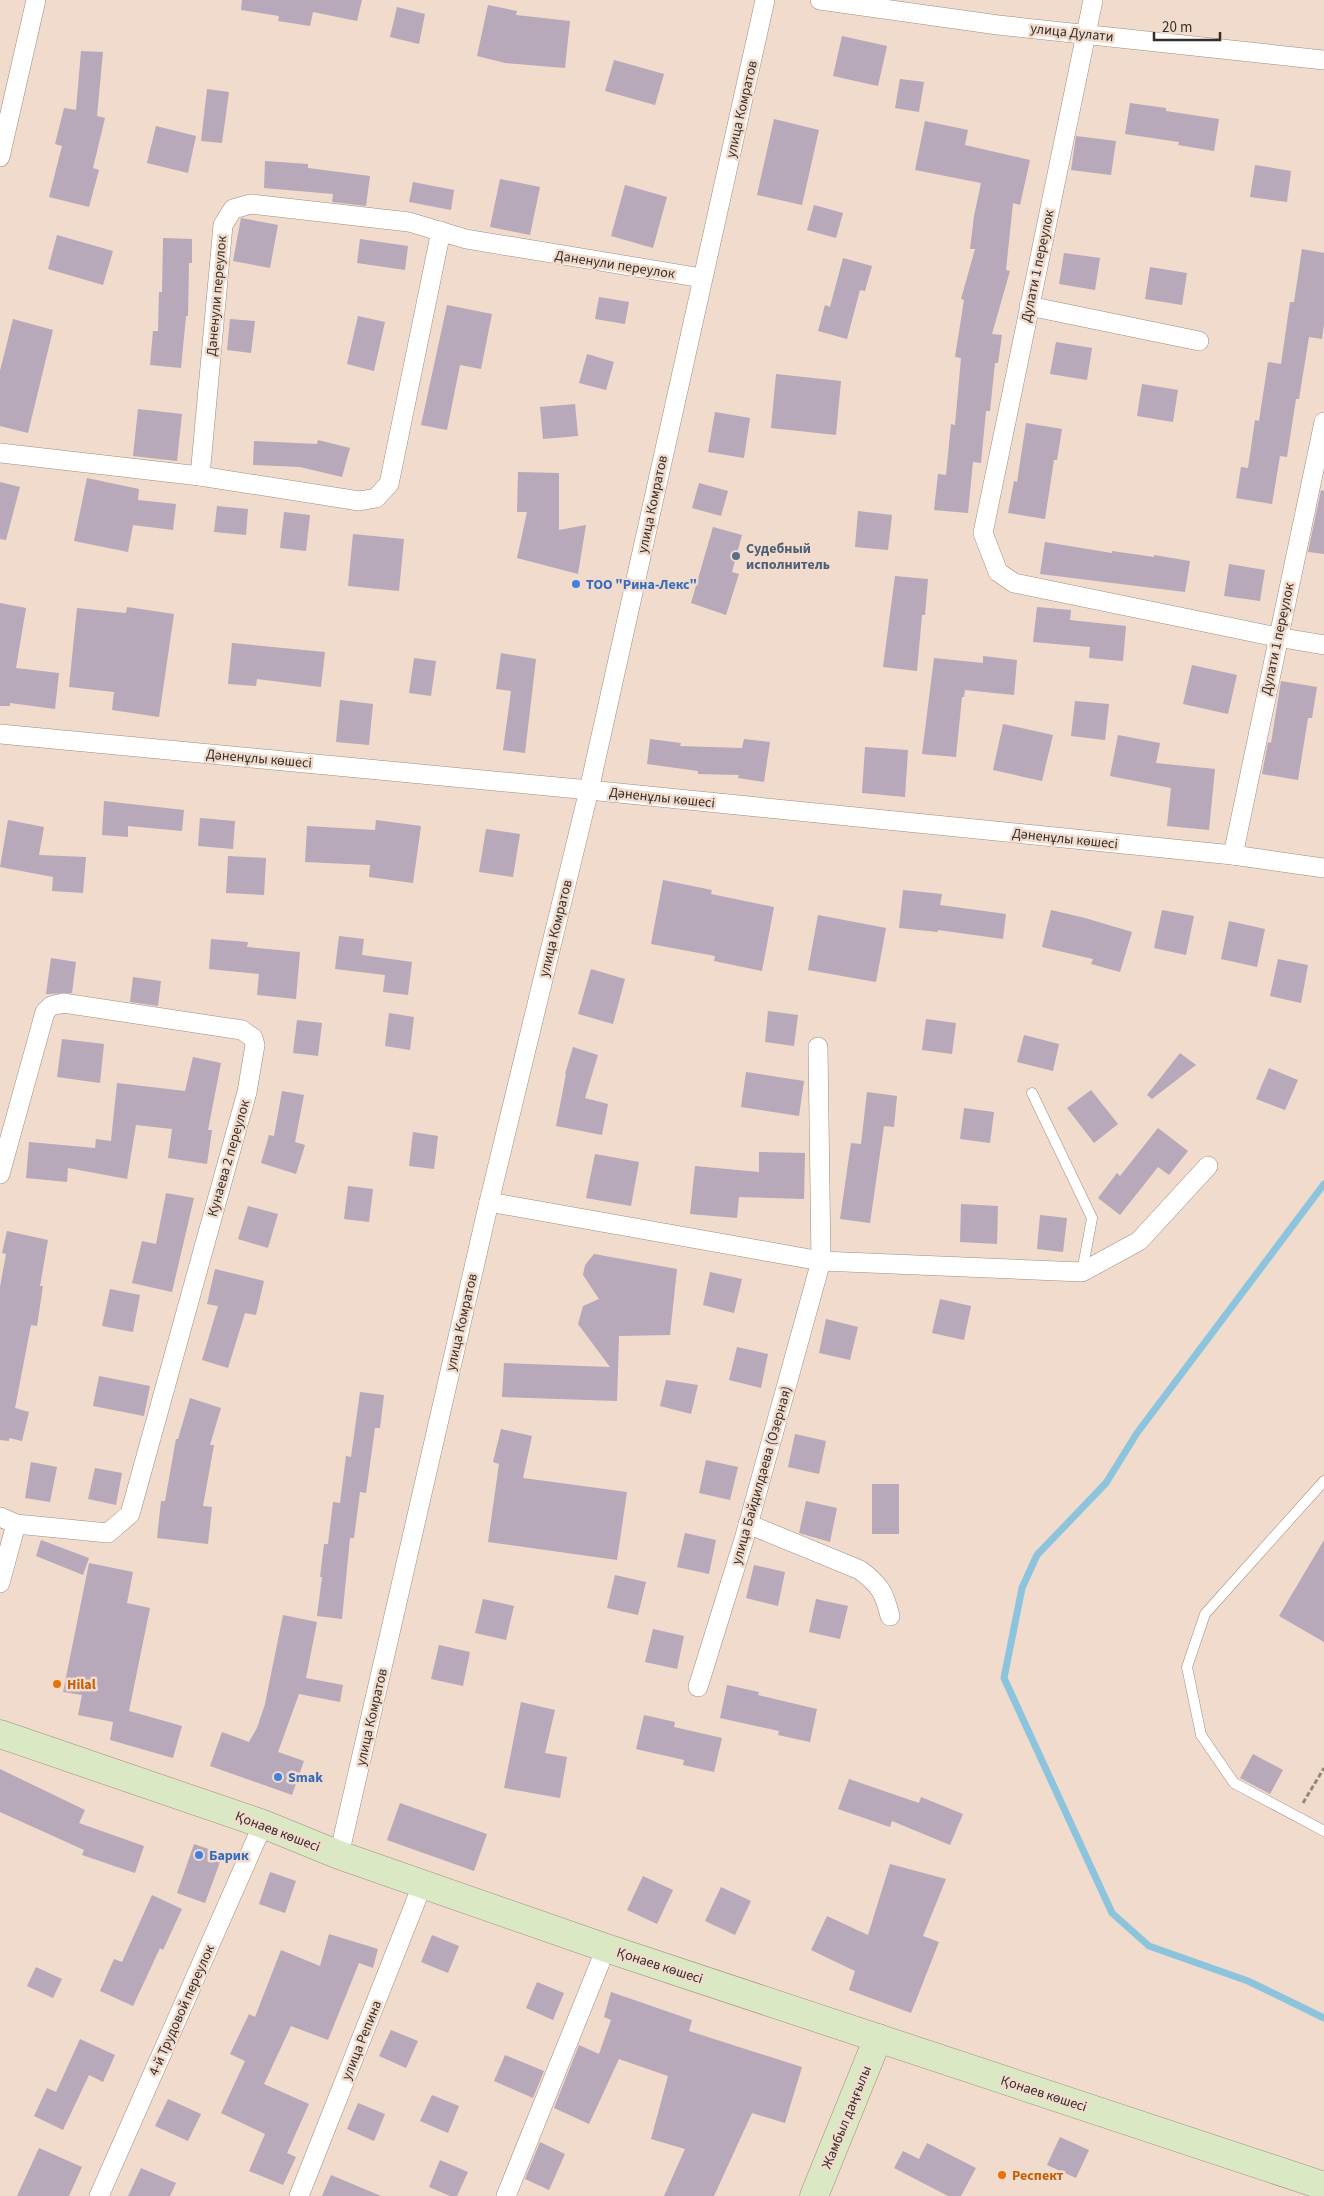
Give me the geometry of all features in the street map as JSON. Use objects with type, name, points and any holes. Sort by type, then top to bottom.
[{"type":"main road","name":"Қонаев көшесі","points":[[0,1734],[264,1824],[339,1855],[606,1948],[1324,2186]]},
{"type":"main road","name":"Жамбыл даңғылы","points":[[814,2196],[878,2038]]},
{"type":"street","points":[[0,157],[36,0]]},
{"type":"street","name":"улица Комратов","points":[[339,1855],[489,1202],[589,790],[765,0]]},
{"type":"street","name":"улица Дулати","points":[[820,0],[998,25],[1324,60]]},
{"type":"street","name":"Дулати 1 переулок","points":[[1093,0],[982,533],[998,572],[1014,583],[1277,637]]},
{"type":"street","name":"Даненули переулок","points":[[200,476],[223,225],[233,209],[251,204],[409,222],[466,239],[702,278]]},
{"type":"street","points":[[0,453],[200,476],[359,501],[376,498],[389,484],[440,231]]},
{"type":"street","points":[[1029,306],[1199,341]]},
{"type":"street","name":"Дулати 1 переулок","points":[[1233,855],[1277,637],[1324,422]]},
{"type":"street","points":[[1277,637],[1324,645]]},
{"type":"street","name":"Дәненұлы көшесі","points":[[0,734],[589,790],[1233,855],[1324,868]]},
{"type":"street","name":"Кунаева 2 переулок","points":[[1,1169],[45,1012],[51,1006],[63,1003],[232,1028],[242,1030],[253,1038],[254,1046],[247,1092],[130,1514],[108,1533],[8,1520]]},
{"type":"street","name":"улица Байдилдаева (Озерная)","points":[[698,1687],[748,1524],[821,1261],[818,1047]]},
{"type":"street","points":[[489,1202],[821,1261],[1082,1272],[1139,1241],[1208,1166]]},
{"type":"street","points":[[0,1583],[8,1520]]},
{"type":"street","points":[[748,1524],[860,1570],[876,1582],[885,1595],[890,1616]]},
{"type":"street","name":"4-й Трудовой переулок","points":[[98,2196],[264,1824]]},
{"type":"street","name":"улица Репина","points":[[299,2196],[422,1883]]},
{"type":"street","points":[[506,2196],[606,1948]]},
{"type":"lane","points":[[1032,1093],[1092,1218],[1082,1272]]},
{"type":"lane","points":[[1324,1481],[1205,1614],[1187,1667],[1201,1735],[1234,1783],[1324,1831]]},
{"type":"path","points":[[1295,1817],[1324,1768]]},
{"type":"building","points":[[242,0],[362,0],[357,21],[313,12],[310,26],[278,21],[279,16],[241,10]]},
{"type":"building","points":[[488,5],[517,11],[516,15],[570,21],[565,68],[505,63],[477,56]]},
{"type":"building","points":[[397,7],[425,14],[419,44],[390,37]]},
{"type":"building","points":[[842,36],[887,46],[878,86],[833,76]]},
{"type":"building","points":[[81,51],[103,52],[97,116],[105,118],[93,168],[99,170],[89,207],[49,197],[62,146],[55,144],[64,108],[76,110]]},
{"type":"building","points":[[614,60],[664,74],[655,105],[605,91]]},
{"type":"building","points":[[900,79],[924,82],[919,112],[895,108]]},
{"type":"building","points":[[207,89],[229,92],[222,143],[201,141]]},
{"type":"building","points":[[1130,103],[1166,108],[1166,111],[1219,119],[1214,151],[1178,145],[1179,142],[1125,134]]},
{"type":"building","points":[[774,119],[819,130],[802,205],[757,195]]},
{"type":"building","points":[[925,121],[968,130],[965,145],[1030,160],[1020,205],[1013,203],[1006,270],[1010,271],[992,334],[1002,335],[998,363],[995,363],[990,411],[986,411],[981,463],[973,462],[968,513],[934,510],[938,474],[946,475],[951,424],[955,425],[961,358],[955,357],[964,300],[961,299],[975,249],[970,249],[981,183],[915,170]]},
{"type":"building","points":[[156,126],[196,136],[188,173],[147,163]]},
{"type":"building","points":[[1076,136],[1116,141],[1111,175],[1071,170]]},
{"type":"building","points":[[265,161],[308,164],[308,168],[370,176],[366,206],[332,202],[333,194],[264,188]]},
{"type":"building","points":[[1255,165],[1291,171],[1287,202],[1250,197]]},
{"type":"building","points":[[500,179],[540,187],[530,235],[490,227]]},
{"type":"building","points":[[413,182],[454,190],[451,210],[409,202]]},
{"type":"building","points":[[625,185],[667,197],[653,248],[611,236]]},
{"type":"building","points":[[814,205],[843,213],[836,238],[807,230]]},
{"type":"building","points":[[241,218],[278,225],[270,268],[233,261]]},
{"type":"building","points":[[57,235],[113,251],[103,285],[48,269]]},
{"type":"building","points":[[163,238],[192,239],[192,263],[189,263],[188,316],[186,316],[181,368],[150,365],[153,331],[158,331],[159,292],[162,292]]},
{"type":"building","points":[[360,239],[408,246],[405,270],[357,263]]},
{"type":"building","points":[[1302,249],[1324,253],[1324,325],[1322,339],[1309,337],[1299,399],[1296,399],[1287,457],[1280,456],[1272,504],[1236,498],[1241,467],[1248,468],[1255,420],[1259,421],[1268,362],[1281,364],[1290,302],[1294,302]]},
{"type":"building","points":[[1064,253],[1100,258],[1095,290],[1059,284]]},
{"type":"building","points":[[843,258],[872,266],[865,291],[860,290],[847,339],[818,331],[825,305],[830,307]]},
{"type":"building","points":[[1150,267],[1187,273],[1182,305],[1145,299]]},
{"type":"building","points":[[599,297],[629,302],[625,324],[595,319]]},
{"type":"building","points":[[447,305],[492,314],[481,369],[460,365],[447,430],[421,425]]},
{"type":"building","points":[[358,316],[385,322],[374,371],[347,364]]},
{"type":"building","points":[[13,319],[53,330],[28,433],[0,426],[0,371]]},
{"type":"building","points":[[230,319],[255,321],[251,353],[227,350]]},
{"type":"building","points":[[1056,342],[1092,348],[1087,380],[1050,374]]},
{"type":"building","points":[[587,354],[614,362],[606,390],[579,383]]},
{"type":"building","points":[[776,374],[841,381],[836,435],[771,428]]},
{"type":"building","points":[[1142,384],[1178,390],[1173,422],[1137,416]]},
{"type":"building","points":[[575,404],[578,436],[543,439],[540,407]]},
{"type":"building","points":[[138,409],[182,414],[177,461],[133,456]]},
{"type":"building","points":[[715,412],[750,418],[744,458],[708,452]]},
{"type":"building","points":[[1026,423],[1062,429],[1057,460],[1054,460],[1045,519],[1008,513],[1014,481],[1017,482]]},
{"type":"building","points":[[318,440],[350,448],[342,477],[300,467],[253,465],[254,441],[317,444]]},
{"type":"building","points":[[518,472],[559,473],[559,530],[586,525],[578,574],[517,558],[527,512],[517,512]]},
{"type":"building","points":[[87,478],[139,489],[138,500],[176,504],[173,530],[133,525],[128,552],[74,541]]},
{"type":"building","points":[[0,482],[20,487],[6,540],[0,539]]},
{"type":"building","points":[[699,483],[728,491],[721,516],[692,508]]},
{"type":"building","points":[[1321,490],[1324,491],[1324,554],[1308,552]]},
{"type":"building","points":[[217,506],[248,509],[246,535],[214,532]]},
{"type":"building","points":[[858,511],[892,515],[888,550],[855,547]]},
{"type":"building","points":[[284,512],[310,515],[306,551],[280,548]]},
{"type":"building","points":[[713,527],[742,535],[732,572],[739,574],[726,615],[691,603]]},
{"type":"building","points":[[353,534],[404,539],[399,591],[348,586]]},
{"type":"building","points":[[1045,542],[1112,553],[1112,551],[1154,557],[1154,555],[1190,561],[1185,592],[1040,574]]},
{"type":"building","points":[[1229,564],[1265,570],[1260,601],[1224,596]]},
{"type":"building","points":[[895,576],[928,579],[925,615],[922,615],[917,671],[883,667]]},
{"type":"building","points":[[0,603],[26,608],[16,668],[59,673],[55,709],[10,703],[10,706],[0,706]]},
{"type":"building","points":[[127,607],[174,614],[159,717],[112,710],[114,692],[69,687],[77,608],[126,613]]},
{"type":"building","points":[[1037,607],[1071,610],[1070,620],[1126,626],[1123,661],[1089,658],[1090,647],[1033,642]]},
{"type":"building","points":[[232,643],[325,652],[321,687],[257,679],[256,686],[228,684]]},
{"type":"building","points":[[501,653],[536,659],[525,753],[503,750],[511,691],[496,689]]},
{"type":"building","points":[[983,656],[1017,660],[1014,695],[965,690],[964,697],[962,697],[956,757],[922,754],[934,658],[983,663]]},
{"type":"building","points":[[414,658],[436,661],[431,696],[409,693]]},
{"type":"building","points":[[1192,665],[1237,675],[1228,714],[1183,704]]},
{"type":"building","points":[[1281,681],[1317,687],[1312,718],[1308,718],[1298,780],[1262,774],[1268,742],[1271,743]]},
{"type":"building","points":[[340,700],[373,704],[369,745],[336,742]]},
{"type":"building","points":[[1075,701],[1109,704],[1105,740],[1071,736]]},
{"type":"building","points":[[1003,724],[1053,735],[1042,781],[993,770]]},
{"type":"building","points":[[1118,735],[1160,743],[1156,763],[1215,769],[1209,830],[1167,826],[1171,788],[1110,776]]},
{"type":"building","points":[[650,739],[681,743],[680,746],[742,748],[744,739],[770,742],[764,782],[738,778],[739,775],[698,774],[698,771],[647,764]]},
{"type":"building","points":[[865,747],[908,750],[905,797],[862,793]]},
{"type":"building","points":[[104,801],[184,810],[182,831],[128,826],[128,837],[102,835]]},
{"type":"building","points":[[200,818],[235,821],[233,849],[198,846]]},
{"type":"building","points":[[8,820],[44,827],[39,855],[86,857],[83,893],[52,891],[53,877],[0,867]]},
{"type":"building","points":[[376,820],[421,826],[413,883],[369,877],[370,865],[305,862],[307,826],[375,830]]},
{"type":"building","points":[[486,829],[520,834],[513,877],[479,872]]},
{"type":"building","points":[[228,856],[266,858],[264,895],[226,893]]},
{"type":"building","points":[[663,880],[712,890],[711,894],[774,907],[762,971],[714,961],[715,956],[651,944]]},
{"type":"building","points":[[903,890],[942,894],[940,905],[1006,914],[1003,939],[938,930],[938,932],[899,928]]},
{"type":"building","points":[[1051,910],[1132,932],[1120,972],[1091,964],[1093,959],[1042,947]]},
{"type":"building","points":[[1162,910],[1194,916],[1186,955],[1154,948]]},
{"type":"building","points":[[818,915],[886,928],[876,982],[808,970]]},
{"type":"building","points":[[1229,921],[1265,929],[1257,967],[1221,959]]},
{"type":"building","points":[[339,936],[364,939],[362,955],[412,962],[408,995],[383,992],[385,975],[335,969]]},
{"type":"building","points":[[211,939],[248,942],[247,947],[300,952],[296,999],[257,995],[259,974],[209,969]]},
{"type":"building","points":[[51,958],[76,962],[72,993],[46,994]]},
{"type":"building","points":[[1278,959],[1308,965],[1301,1003],[1270,996]]},
{"type":"building","points":[[591,969],[625,979],[613,1024],[578,1014]]},
{"type":"building","points":[[133,977],[161,981],[158,1006],[130,1002]]},
{"type":"building","points":[[768,1011],[798,1015],[794,1046],[765,1042]]},
{"type":"building","points":[[389,1013],[414,1017],[410,1050],[385,1046]]},
{"type":"building","points":[[926,1019],[956,1023],[952,1054],[922,1050]]},
{"type":"building","points":[[297,1020],[322,1023],[318,1056],[293,1053]]},
{"type":"building","points":[[1024,1035],[1059,1044],[1053,1071],[1017,1062]]},
{"type":"building","points":[[62,1039],[104,1044],[100,1083],[57,1077]]},
{"type":"building","points":[[573,1047],[598,1055],[585,1098],[608,1104],[602,1135],[556,1126],[565,1074]]},
{"type":"building","points":[[1180,1053],[1196,1065],[1152,1099],[1147,1095]]},
{"type":"building","points":[[193,1057],[221,1063],[208,1130],[212,1130],[207,1164],[168,1158],[172,1129],[136,1125],[127,1179],[68,1168],[67,1182],[26,1178],[29,1142],[95,1148],[96,1139],[111,1141],[117,1083],[185,1091]]},
{"type":"building","points":[[1269,1068],[1298,1080],[1285,1110],[1256,1099]]},
{"type":"building","points":[[746,1072],[804,1081],[799,1116],[741,1107]]},
{"type":"building","points":[[1091,1090],[1118,1124],[1094,1143],[1067,1108]]},
{"type":"building","points":[[282,1091],[304,1095],[295,1142],[305,1145],[296,1174],[261,1163],[269,1135],[274,1136]]},
{"type":"building","points":[[867,1092],[897,1096],[894,1127],[884,1126],[870,1223],[840,1219],[851,1143],[861,1144]]},
{"type":"building","points":[[964,1108],[994,1112],[990,1143],[960,1139]]},
{"type":"building","points":[[1158,1128],[1188,1151],[1169,1175],[1158,1167],[1120,1215],[1098,1198],[1117,1173],[1120,1176]]},
{"type":"building","points":[[413,1132],[438,1136],[434,1169],[409,1166]]},
{"type":"building","points":[[759,1152],[805,1153],[804,1199],[739,1197],[737,1218],[690,1214],[695,1166],[759,1172]]},
{"type":"building","points":[[595,1154],[639,1162],[631,1206],[586,1198]]},
{"type":"building","points":[[348,1186],[373,1189],[369,1222],[344,1219]]},
{"type":"building","points":[[166,1193],[194,1198],[172,1292],[132,1283],[142,1241],[156,1244]]},
{"type":"building","points":[[961,1204],[998,1206],[997,1244],[960,1242]]},
{"type":"building","points":[[248,1206],[278,1214],[268,1248],[238,1239]]},
{"type":"building","points":[[1040,1215],[1067,1218],[1063,1252],[1037,1249]]},
{"type":"building","points":[[7,1231],[48,1240],[40,1286],[43,1286],[37,1326],[31,1325],[15,1408],[29,1412],[22,1441],[9,1438],[9,1441],[0,1440],[0,1287],[6,1254],[2,1253]]},
{"type":"building","points":[[594,1254],[677,1269],[670,1335],[619,1336],[617,1401],[502,1397],[504,1363],[610,1367],[578,1324],[583,1306],[599,1299],[583,1275],[585,1265]]},
{"type":"building","points":[[215,1269],[264,1281],[256,1315],[245,1313],[228,1368],[202,1360],[218,1306],[207,1304]]},
{"type":"building","points":[[710,1272],[742,1279],[734,1313],[703,1305]]},
{"type":"building","points":[[110,1289],[140,1295],[133,1332],[102,1326]]},
{"type":"building","points":[[940,1299],[971,1306],[964,1340],[932,1333]]},
{"type":"building","points":[[826,1319],[858,1327],[850,1360],[819,1353]]},
{"type":"building","points":[[737,1347],[768,1354],[761,1388],[729,1380]]},
{"type":"building","points":[[99,1376],[150,1386],[144,1416],[93,1406]]},
{"type":"building","points":[[666,1380],[698,1385],[691,1414],[660,1406]]},
{"type":"building","points":[[360,1392],[384,1395],[380,1428],[375,1428],[366,1493],[360,1492],[354,1538],[350,1538],[342,1619],[317,1616],[324,1544],[328,1544],[333,1502],[340,1503],[346,1456],[351,1457]]},
{"type":"building","points":[[190,1398],[221,1408],[210,1445],[214,1445],[203,1506],[212,1507],[208,1544],[157,1538],[161,1501],[165,1501],[176,1439],[178,1439]]},
{"type":"building","points":[[501,1429],[532,1436],[523,1478],[627,1492],[617,1560],[488,1542],[499,1464],[493,1462]]},
{"type":"building","points":[[795,1434],[826,1441],[819,1474],[788,1467]]},
{"type":"building","points":[[706,1460],[738,1467],[730,1500],[699,1493]]},
{"type":"building","points":[[31,1462],[57,1467],[50,1502],[25,1498]]},
{"type":"building","points":[[95,1468],[122,1473],[116,1505],[88,1499]]},
{"type":"building","points":[[872,1484],[899,1484],[899,1534],[872,1534]]},
{"type":"building","points":[[806,1501],[837,1508],[830,1542],[799,1533]]},
{"type":"building","points":[[685,1533],[716,1540],[709,1574],[677,1567]]},
{"type":"building","points":[[41,1540],[89,1558],[83,1575],[36,1556]]},
{"type":"building","points":[[1324,1540],[1324,1642],[1279,1616]]},
{"type":"building","points":[[89,1563],[133,1572],[127,1603],[150,1608],[129,1711],[182,1726],[173,1758],[110,1740],[113,1722],[78,1715],[82,1695],[63,1692]]},
{"type":"building","points":[[754,1565],[785,1572],[778,1606],[746,1598]]},
{"type":"building","points":[[615,1575],[646,1582],[638,1615],[607,1608]]},
{"type":"building","points":[[483,1599],[514,1606],[506,1640],[475,1633]]},
{"type":"building","points":[[816,1599],[848,1606],[840,1639],[809,1632]]},
{"type":"building","points":[[283,1615],[317,1622],[306,1678],[343,1685],[340,1702],[299,1694],[278,1752],[304,1761],[292,1795],[210,1766],[222,1732],[249,1742],[257,1728],[265,1704]]},
{"type":"building","points":[[653,1629],[684,1636],[677,1669],[645,1662]]},
{"type":"building","points":[[439,1645],[470,1652],[463,1686],[431,1679]]},
{"type":"building","points":[[727,1685],[759,1692],[758,1695],[817,1709],[810,1742],[778,1735],[779,1731],[720,1718]]},
{"type":"building","points":[[521,1702],[555,1710],[545,1753],[567,1757],[560,1798],[504,1788]]},
{"type":"building","points":[[644,1715],[675,1722],[674,1727],[722,1738],[714,1772],[683,1765],[684,1760],[636,1749]]},
{"type":"building","points":[[1253,1754],[1283,1770],[1270,1794],[1240,1778]]},
{"type":"building","points":[[0,1769],[85,1810],[79,1823],[144,1846],[135,1873],[82,1855],[84,1850],[0,1812]]},
{"type":"building","points":[[849,1779],[919,1803],[921,1797],[963,1814],[950,1845],[892,1821],[890,1827],[838,1809]]},
{"type":"building","points":[[400,1803],[487,1834],[474,1871],[387,1840]]},
{"type":"building","points":[[194,1844],[223,1854],[205,1903],[177,1893]]},
{"type":"building","points":[[890,1864],[946,1879],[923,1936],[939,1942],[911,2013],[849,1990],[855,1971],[811,1950],[827,1916],[868,1935]]},
{"type":"building","points":[[270,1872],[296,1881],[285,1913],[259,1904]]},
{"type":"building","points":[[643,1876],[673,1890],[657,1924],[627,1910]]},
{"type":"building","points":[[721,1887],[751,1901],[735,1935],[705,1921]]},
{"type":"building","points":[[152,1895],[182,1909],[163,1950],[160,1948],[133,2006],[100,1991],[114,1959],[122,1962]]},
{"type":"building","points":[[329,1934],[378,1949],[373,1968],[359,1963],[328,2040],[291,2026],[264,2084],[309,2104],[287,2153],[296,2157],[283,2185],[249,2171],[265,2134],[221,2113],[245,2061],[230,2054],[249,2014],[255,2017],[281,1950],[320,1966]]},
{"type":"building","points":[[432,1935],[459,1946],[448,1973],[421,1962]]},
{"type":"building","points":[[36,1967],[62,1979],[53,1998],[27,1986]]},
{"type":"building","points":[[537,1982],[564,1993],[553,2020],[526,2008]]},
{"type":"building","points":[[611,1992],[692,2020],[689,2031],[802,2067],[785,2123],[752,2113],[714,2196],[664,2196],[685,2149],[651,2139],[668,2076],[619,2059],[589,2124],[554,2108],[579,2045],[599,2054],[611,2020],[604,2017]]},
{"type":"building","points":[[391,2030],[418,2041],[406,2068],[379,2056]]},
{"type":"building","points":[[80,2039],[115,2055],[103,2082],[89,2075],[63,2130],[34,2116],[47,2088],[56,2092]]},
{"type":"building","points":[[505,2055],[544,2071],[533,2098],[494,2081]]},
{"type":"building","points":[[432,2095],[459,2106],[448,2133],[420,2121]]},
{"type":"building","points":[[168,2099],[201,2114],[188,2141],[155,2126]]},
{"type":"building","points":[[358,2103],[385,2114],[374,2141],[347,2129]]},
{"type":"building","points":[[1060,2137],[1089,2150],[1076,2178],[1047,2165]]},
{"type":"building","points":[[540,2142],[565,2154],[549,2190],[525,2179]]},
{"type":"building","points":[[927,2143],[976,2168],[961,2196],[948,2196],[894,2168],[903,2151],[919,2159]]},
{"type":"building","points":[[39,2148],[82,2167],[69,2196],[17,2196]]},
{"type":"building","points":[[440,2160],[468,2172],[457,2196],[450,2196],[429,2187]]},
{"type":"building","points":[[141,2168],[176,2183],[170,2196],[128,2196]]},
{"type":"building","points":[[331,2175],[381,2196],[322,2196]]},
{"type":"waterway","points":[[1324,1184],[1137,1433],[1106,1483],[1037,1555],[1022,1588],[1004,1678],[1112,1913],[1149,1946],[1248,1981],[1324,2018]]},
{"type":"place","name":"Судебный исполнитель","points":[[736,556]]},
{"type":"place","name":"ТОО \"Рина-Лекс\"","points":[[576,584]]},
{"type":"place","name":"Hilal","points":[[57,1684]]},
{"type":"place","name":"Smak","points":[[278,1777]]},
{"type":"place","name":"Барик","points":[[199,1855]]},
{"type":"place","name":"Респект","points":[[1002,2175]]}]
